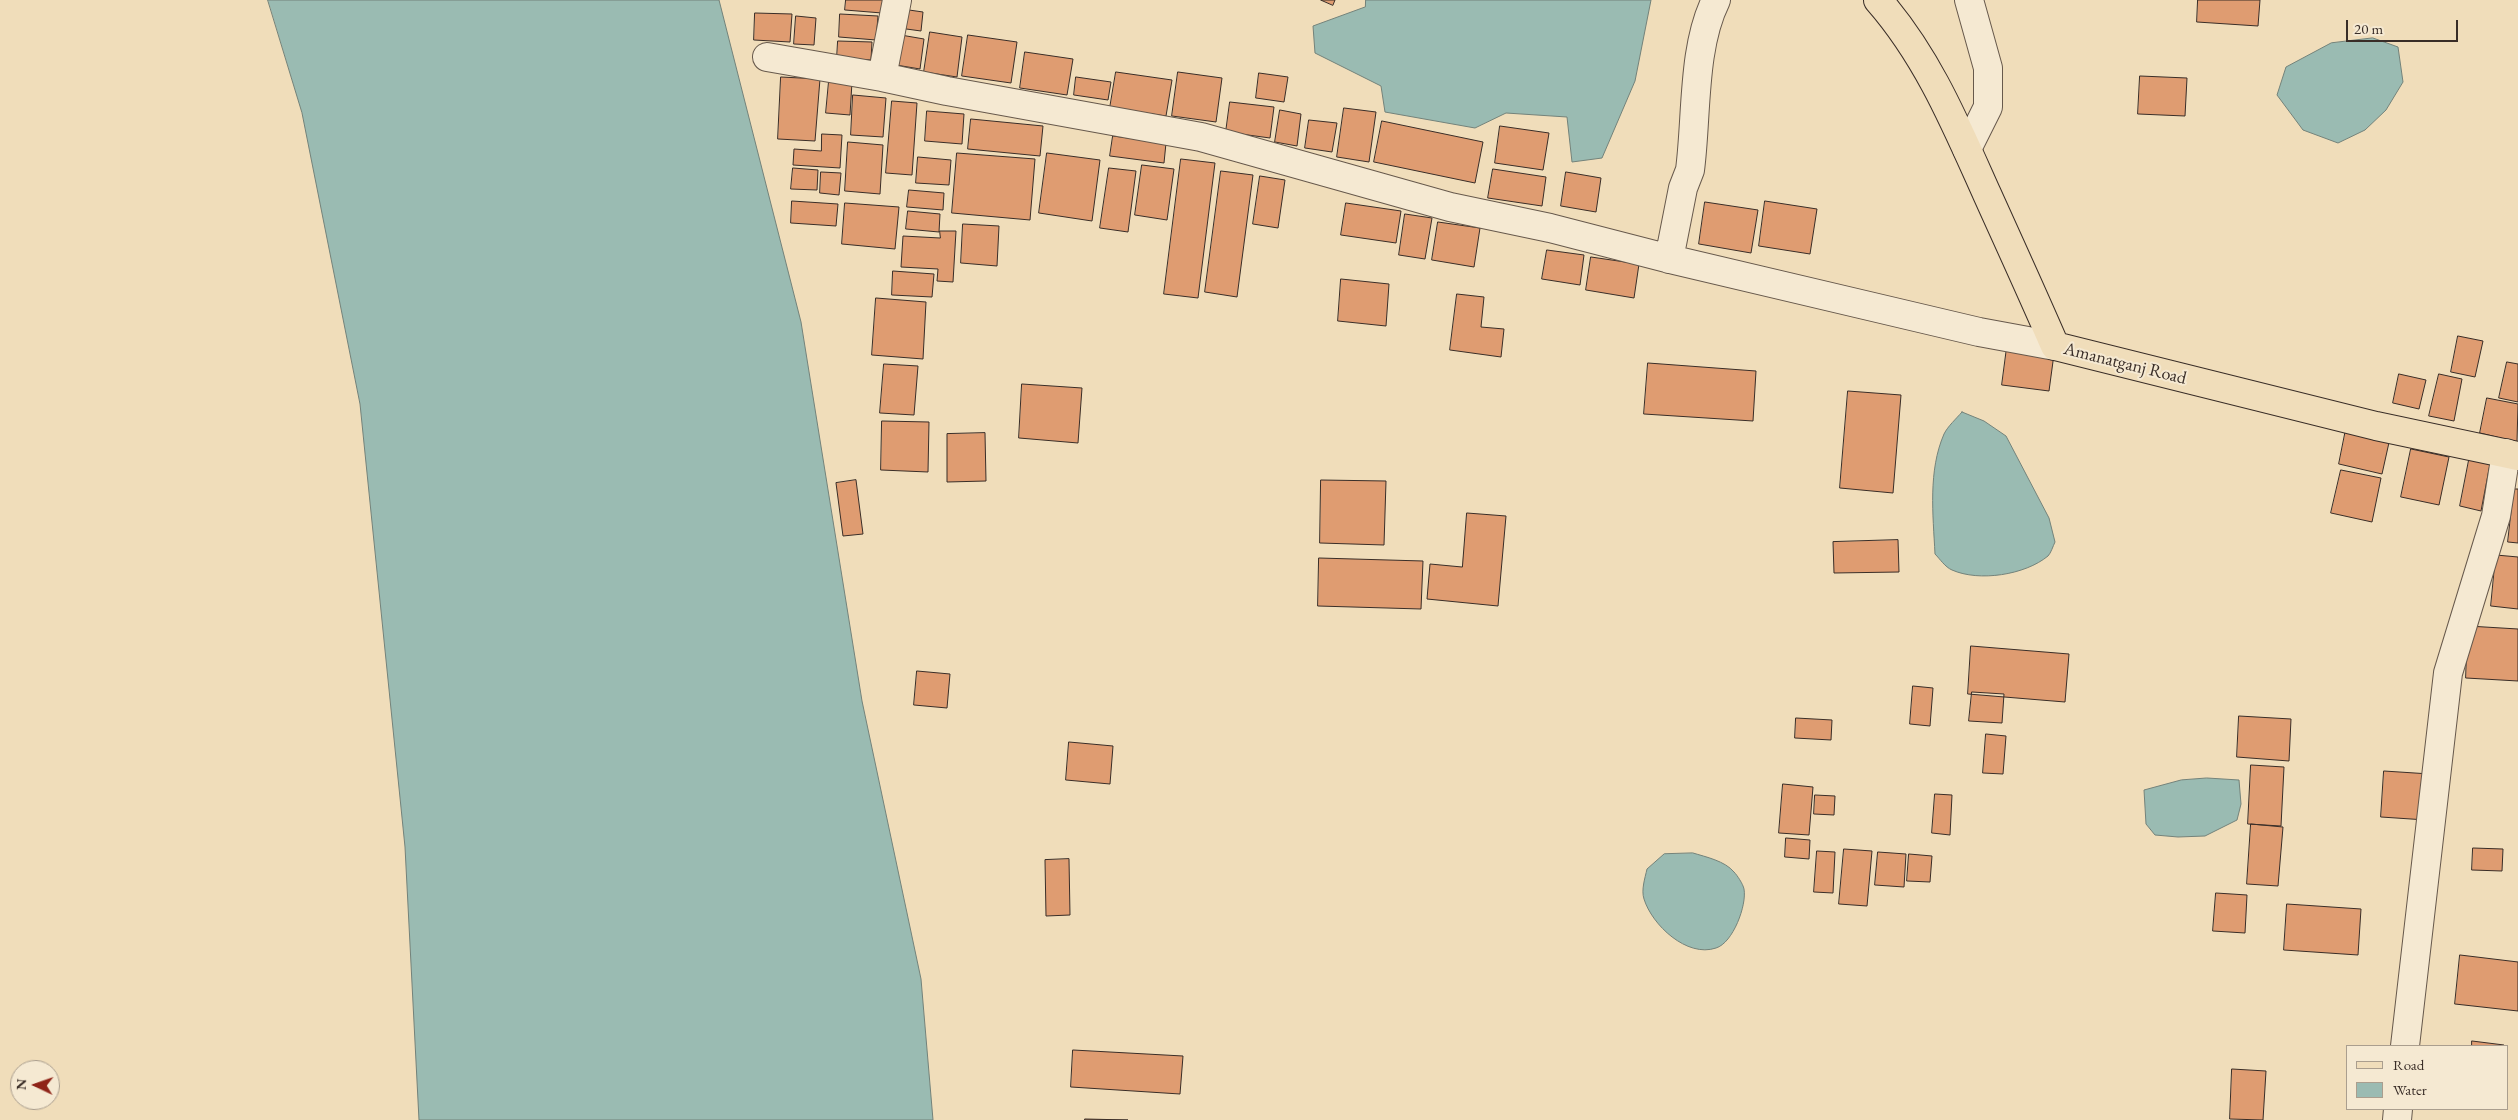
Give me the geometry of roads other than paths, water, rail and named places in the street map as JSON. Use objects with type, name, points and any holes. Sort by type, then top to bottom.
[{"type":"main road","name":"Amanatganj Road","points":[[1878,0],[1902,27],[1938,87],[2054,346],[2376,426],[2512,455]]},
{"type":"street","points":[[882,76],[897,0]]},
{"type":"street","points":[[1669,259],[1683,188],[1690,170],[1701,46],[1709,14],[1716,0]]},
{"type":"street","points":[[1967,149],[1988,107],[1988,68],[1969,0]]},
{"type":"street","points":[[768,57],[882,76],[947,92],[1201,137],[1450,208],[1550,228],[1669,259],[1979,332],[2054,346]]},
{"type":"street","points":[[2406,1045],[2448,673],[2496,516],[2512,455]]},
{"type":"water","points":[[268,0],[719,0],[801,322],[862,701],[921,979],[933,1120],[419,1120],[405,847],[360,404],[302,113]]},
{"type":"water","points":[[1366,0],[1651,0],[1635,81],[1602,158],[1572,162],[1567,117],[1506,113],[1475,128],[1385,112],[1381,86],[1315,53],[1313,26],[1365,7]]},
{"type":"water","points":[[2373,38],[2398,47],[2403,82],[2386,110],[2365,130],[2338,143],[2303,130],[2277,95],[2286,67],[2331,43]]},
{"type":"water","points":[[1962,412],[1984,421],[2006,436],[2049,518],[2055,542],[2048,556],[2038,563],[2002,575],[1975,576],[1949,569],[1935,554],[1933,493],[1936,463],[1944,434]]},
{"type":"water","points":[[2207,778],[2239,780],[2241,804],[2237,820],[2205,836],[2178,837],[2155,835],[2146,824],[2144,790],[2181,780]]},
{"type":"water","points":[[1693,853],[1726,865],[1737,875],[1744,889],[1743,904],[1738,923],[1728,939],[1716,948],[1705,950],[1694,948],[1672,937],[1663,929],[1648,909],[1643,895],[1647,869],[1664,854]]}]
